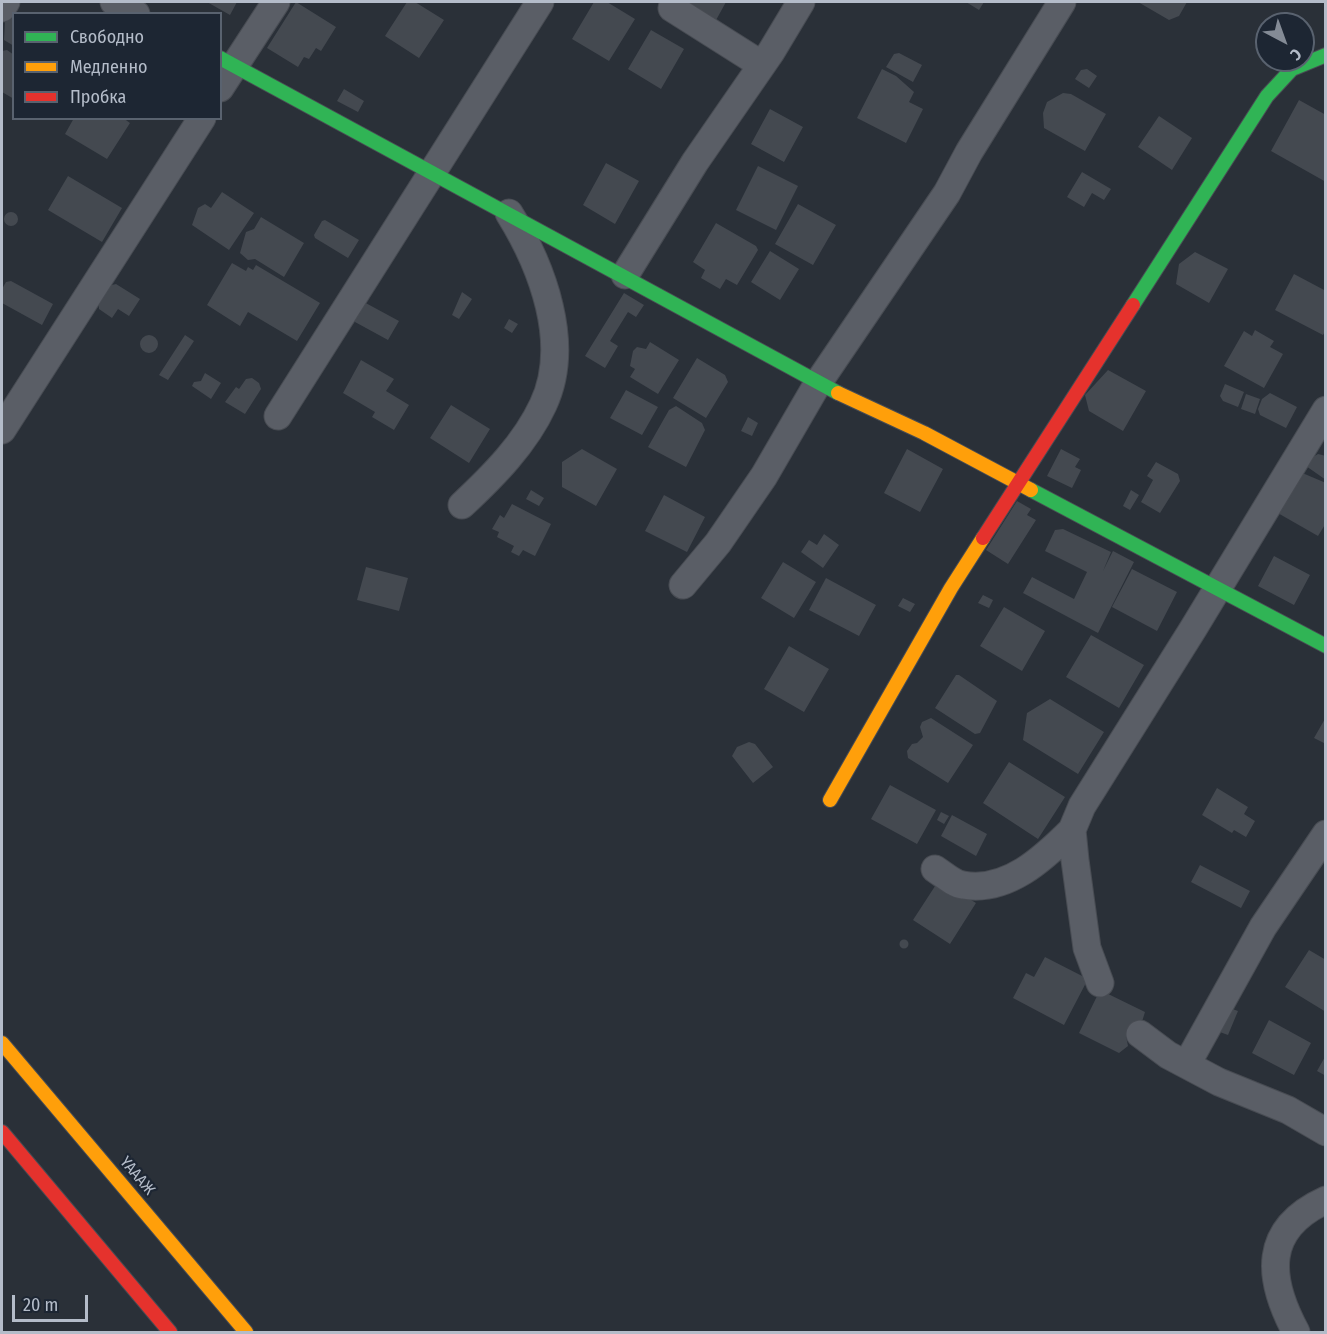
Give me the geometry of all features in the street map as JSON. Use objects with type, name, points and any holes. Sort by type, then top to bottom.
[{"type":"main road","points":[[830,800],[951,588],[1268,96],[1292,69],[1326,55]]},
{"type":"main road","points":[[225,70],[509,213],[818,383],[924,433],[1326,646]]},
{"type":"main road","name":"ҮАААЖ","points":[[2,1043],[246,1332]]},
{"type":"main road","points":[[2,1132],[170,1332]]},
{"type":"street","points":[[2,8],[6,2]]},
{"type":"street","points":[[114,2],[132,12]]},
{"type":"street","points":[[225,70],[276,2]]},
{"type":"street","points":[[278,416],[540,2]]},
{"type":"street","points":[[625,275],[695,162],[762,65],[801,2]]},
{"type":"street","points":[[683,585],[717,543],[764,476],[818,383],[947,193],[969,152],[1062,2]]},
{"type":"street","points":[[672,8],[762,65]]},
{"type":"street","points":[[2,430],[201,120]]},
{"type":"street","points":[[462,505],[501,467],[524,436],[543,405],[555,366],[550,311],[541,274],[528,243],[509,213]]},
{"type":"street","points":[[935,869],[962,886],[989,884],[1010,878],[1031,867],[1072,830],[1082,806],[1326,410]]},
{"type":"street","points":[[1072,830],[1087,948],[1100,983]]},
{"type":"street","points":[[1187,1064],[1263,927],[1326,834]]},
{"type":"street","points":[[1140,1034],[1168,1055],[1219,1082],[1288,1110],[1326,1132]]},
{"type":"street","points":[[1296,1332],[1280,1296],[1275,1271],[1276,1252],[1280,1239],[1290,1223],[1305,1210],[1326,1200]]},
{"type":"building","points":[[207,2],[237,2],[230,15]]},
{"type":"building","points":[[296,2],[336,27],[321,51],[316,48],[309,59],[304,57],[298,67],[267,48]]},
{"type":"building","points":[[407,2],[415,2],[444,20],[419,58],[385,36]]},
{"type":"building","points":[[594,2],[607,2],[635,19],[609,61],[572,39]]},
{"type":"building","points":[[678,2],[726,2],[715,22]]},
{"type":"building","points":[[966,2],[984,2],[979,10]]},
{"type":"building","points":[[1138,2],[1187,2],[1179,16],[1169,20]]},
{"type":"building","points":[[12,18],[12,45],[4,40],[5,22]]},
{"type":"building","points":[[651,30],[684,49],[661,89],[628,69]]},
{"type":"building","points":[[7,50],[12,54],[12,98],[2,92],[2,51]]},
{"type":"building","points":[[899,53],[922,65],[913,82],[886,67],[894,54]]},
{"type":"building","points":[[882,69],[896,76],[914,92],[909,102],[923,109],[906,143],[857,118]]},
{"type":"building","points":[[1087,69],[1097,76],[1089,88],[1075,79],[1081,70]]},
{"type":"building","points":[[344,89],[364,101],[358,112],[337,101]]},
{"type":"building","points":[[1063,93],[1071,94],[1106,114],[1085,151],[1044,128],[1043,113],[1047,102]]},
{"type":"building","points":[[1299,100],[1326,115],[1326,182],[1271,151]]},
{"type":"building","points":[[770,109],[803,127],[784,162],[751,144]]},
{"type":"building","points":[[1159,116],[1192,138],[1172,170],[1138,147]]},
{"type":"building","points":[[73,120],[126,120],[130,123],[107,159],[65,134]]},
{"type":"building","points":[[606,163],[639,181],[615,224],[583,205]]},
{"type":"building","points":[[758,166],[798,186],[776,230],[736,210]]},
{"type":"building","points":[[1082,172],[1111,189],[1104,200],[1092,193],[1084,207],[1067,197]]},
{"type":"building","points":[[68,176],[122,208],[102,242],[48,210]]},
{"type":"building","points":[[222,192],[254,213],[229,250],[192,225],[198,208],[205,204],[211,208]]},
{"type":"building","points":[[798,204],[836,225],[813,265],[775,244]]},
{"type":"building","points":[[11,212],[16,214],[18,219],[16,224],[11,226],[6,224],[4,219],[6,214]]},
{"type":"building","points":[[261,217],[304,243],[284,277],[255,259],[248,260],[240,253],[246,232],[254,229]]},
{"type":"building","points":[[325,220],[359,240],[348,258],[315,238],[314,235],[322,221]]},
{"type":"building","points":[[716,223],[756,246],[758,250],[737,285],[726,279],[720,289],[701,278],[705,270],[693,262]]},
{"type":"building","points":[[770,251],[799,269],[780,300],[751,282]]},
{"type":"building","points":[[1195,252],[1228,269],[1209,303],[1176,284],[1179,264]]},
{"type":"building","points":[[232,263],[246,271],[248,267],[253,270],[256,265],[320,303],[297,341],[248,312],[240,326],[207,305]]},
{"type":"building","points":[[1294,274],[1326,291],[1326,330],[1323,335],[1275,310]]},
{"type":"building","points":[[11,281],[53,304],[42,325],[2,303],[2,289],[6,282]]},
{"type":"building","points":[[116,284],[140,299],[129,316],[118,309],[112,318],[99,309],[98,294],[108,286]]},
{"type":"building","points":[[462,292],[472,299],[459,319],[452,315]]},
{"type":"building","points":[[624,293],[644,305],[636,317],[628,312],[610,341],[618,346],[605,368],[585,356]]},
{"type":"building","points":[[362,301],[399,321],[388,340],[355,322],[354,315]]},
{"type":"building","points":[[509,319],[518,324],[512,333],[504,328]]},
{"type":"building","points":[[1255,330],[1274,341],[1270,347],[1283,354],[1264,388],[1224,366],[1244,331],[1252,336]]},
{"type":"building","points":[[149,335],[155,338],[158,344],[155,350],[149,353],[143,350],[140,344],[143,338]]},
{"type":"building","points":[[185,335],[194,341],[168,380],[159,375]]},
{"type":"building","points":[[650,342],[679,360],[658,394],[630,377],[635,369],[630,366],[633,351],[637,347],[646,349]]},
{"type":"building","points":[[697,358],[725,375],[728,382],[706,418],[673,398]]},
{"type":"building","points":[[361,360],[394,379],[386,391],[409,405],[394,430],[372,417],[375,412],[343,393]]},
{"type":"building","points":[[1108,370],[1146,391],[1123,431],[1089,411],[1085,395]]},
{"type":"building","points":[[205,373],[221,383],[211,399],[192,386],[194,382],[201,381]]},
{"type":"building","points":[[252,378],[259,383],[261,389],[245,414],[225,402],[236,387],[239,389],[246,379]]},
{"type":"building","points":[[1225,384],[1244,392],[1238,407],[1223,401],[1220,396]]},
{"type":"building","points":[[626,390],[658,407],[642,435],[610,418]]},
{"type":"building","points":[[1270,393],[1297,407],[1286,428],[1260,415],[1258,409],[1262,399]]},
{"type":"building","points":[[1246,394],[1260,399],[1255,414],[1241,409]]},
{"type":"building","points":[[451,405],[490,429],[469,463],[430,438]]},
{"type":"building","points":[[676,406],[702,423],[705,430],[686,467],[648,447],[669,410]]},
{"type":"building","points":[[748,417],[758,423],[752,436],[741,431]]},
{"type":"building","points":[[582,449],[617,469],[596,506],[562,487],[562,462]]},
{"type":"building","points":[[907,449],[943,469],[920,512],[884,493]]},
{"type":"building","points":[[1061,449],[1080,459],[1075,467],[1081,470],[1072,488],[1047,476]]},
{"type":"building","points":[[1318,454],[1326,456],[1326,480],[1306,466],[1311,458]]},
{"type":"building","points":[[1156,462],[1178,474],[1180,481],[1160,513],[1141,502],[1153,480],[1147,476]]},
{"type":"building","points":[[1300,472],[1326,483],[1326,523],[1318,536],[1276,512]]},
{"type":"building","points":[[531,490],[544,498],[539,506],[526,499]]},
{"type":"building","points":[[1131,490],[1139,495],[1130,510],[1123,506]]},
{"type":"building","points":[[664,495],[705,517],[687,552],[645,531]]},
{"type":"building","points":[[1017,501],[1031,509],[1027,515],[1036,520],[1008,564],[986,550]]},
{"type":"building","points":[[512,504],[551,524],[535,556],[523,550],[519,556],[511,552],[514,546],[497,537],[499,532],[492,529],[500,515],[504,518]]},
{"type":"building","points":[[1063,529],[1111,552],[1103,571],[1113,551],[1134,562],[1098,633],[1023,593],[1032,577],[1074,599],[1087,572],[1045,551],[1055,530]]},
{"type":"building","points":[[824,534],[839,545],[823,568],[801,552],[809,540],[817,545]]},
{"type":"building","points":[[1274,556],[1310,575],[1294,605],[1258,586]]},
{"type":"building","points":[[783,562],[816,582],[794,618],[761,598]]},
{"type":"building","points":[[366,567],[408,578],[399,611],[357,600]]},
{"type":"building","points":[[1132,569],[1177,592],[1157,631],[1112,607]]},
{"type":"building","points":[[826,578],[876,605],[859,636],[809,610]]},
{"type":"building","points":[[983,595],[993,600],[989,608],[978,603]]},
{"type":"building","points":[[903,598],[915,604],[910,612],[898,606]]},
{"type":"building","points":[[1004,607],[1045,631],[1022,671],[980,646]]},
{"type":"building","points":[[1091,635],[1144,665],[1119,708],[1066,677]]},
{"type":"building","points":[[789,646],[829,669],[804,712],[764,689]]},
{"type":"building","points":[[956,675],[997,701],[980,733],[975,734],[935,708]]},
{"type":"building","points":[[1050,699],[1104,732],[1078,774],[1023,740],[1027,713]]},
{"type":"building","points":[[1326,717],[1326,744],[1314,738]]},
{"type":"building","points":[[931,718],[973,745],[948,783],[908,758],[907,751],[912,744],[917,743],[923,737],[920,727],[922,722]]},
{"type":"building","points":[[749,742],[755,744],[773,767],[753,783],[732,756],[737,747]]},
{"type":"building","points":[[1009,762],[1065,797],[1038,839],[983,803]]},
{"type":"building","points":[[890,785],[936,810],[917,844],[871,819]]},
{"type":"building","points":[[1217,788],[1248,807],[1244,814],[1255,821],[1246,837],[1234,830],[1232,833],[1202,815]]},
{"type":"building","points":[[941,812],[949,816],[944,824],[937,820]]},
{"type":"building","points":[[952,815],[987,834],[976,856],[941,836]]},
{"type":"building","points":[[1200,865],[1250,891],[1241,908],[1191,882]]},
{"type":"building","points":[[939,880],[976,903],[950,944],[913,920]]},
{"type":"building","points":[[904,940],[908,944],[904,948],[900,944]]},
{"type":"building","points":[[1309,950],[1326,960],[1326,1012],[1285,987]]},
{"type":"building","points":[[1045,957],[1088,979],[1064,1025],[1013,998],[1026,973],[1034,977]]},
{"type":"building","points":[[1100,990],[1145,1012],[1141,1025],[1133,1024],[1126,1036],[1128,1046],[1119,1053],[1079,1033]]},
{"type":"building","points":[[1227,1007],[1238,1011],[1228,1035],[1217,1031]]},
{"type":"building","points":[[1269,1020],[1311,1043],[1294,1075],[1252,1053]]},
{"type":"building","points":[[1326,1055],[1326,1076],[1317,1071]]},
{"type":"traffic: fast","points":[[1133,305],[1267,96],[1292,69],[1326,55]]},
{"type":"traffic: fast","points":[[222,59],[838,393]]},
{"type":"traffic: fast","points":[[1031,490],[1326,646]]},
{"type":"traffic: slow","points":[[838,393],[924,433],[1031,490]]},
{"type":"traffic: slow","points":[[830,800],[951,588],[983,538]]},
{"type":"traffic: slow","points":[[2,1043],[246,1332]]},
{"type":"traffic: jam","points":[[983,538],[1133,305]]},
{"type":"traffic: jam","points":[[2,1132],[170,1332]]}]
